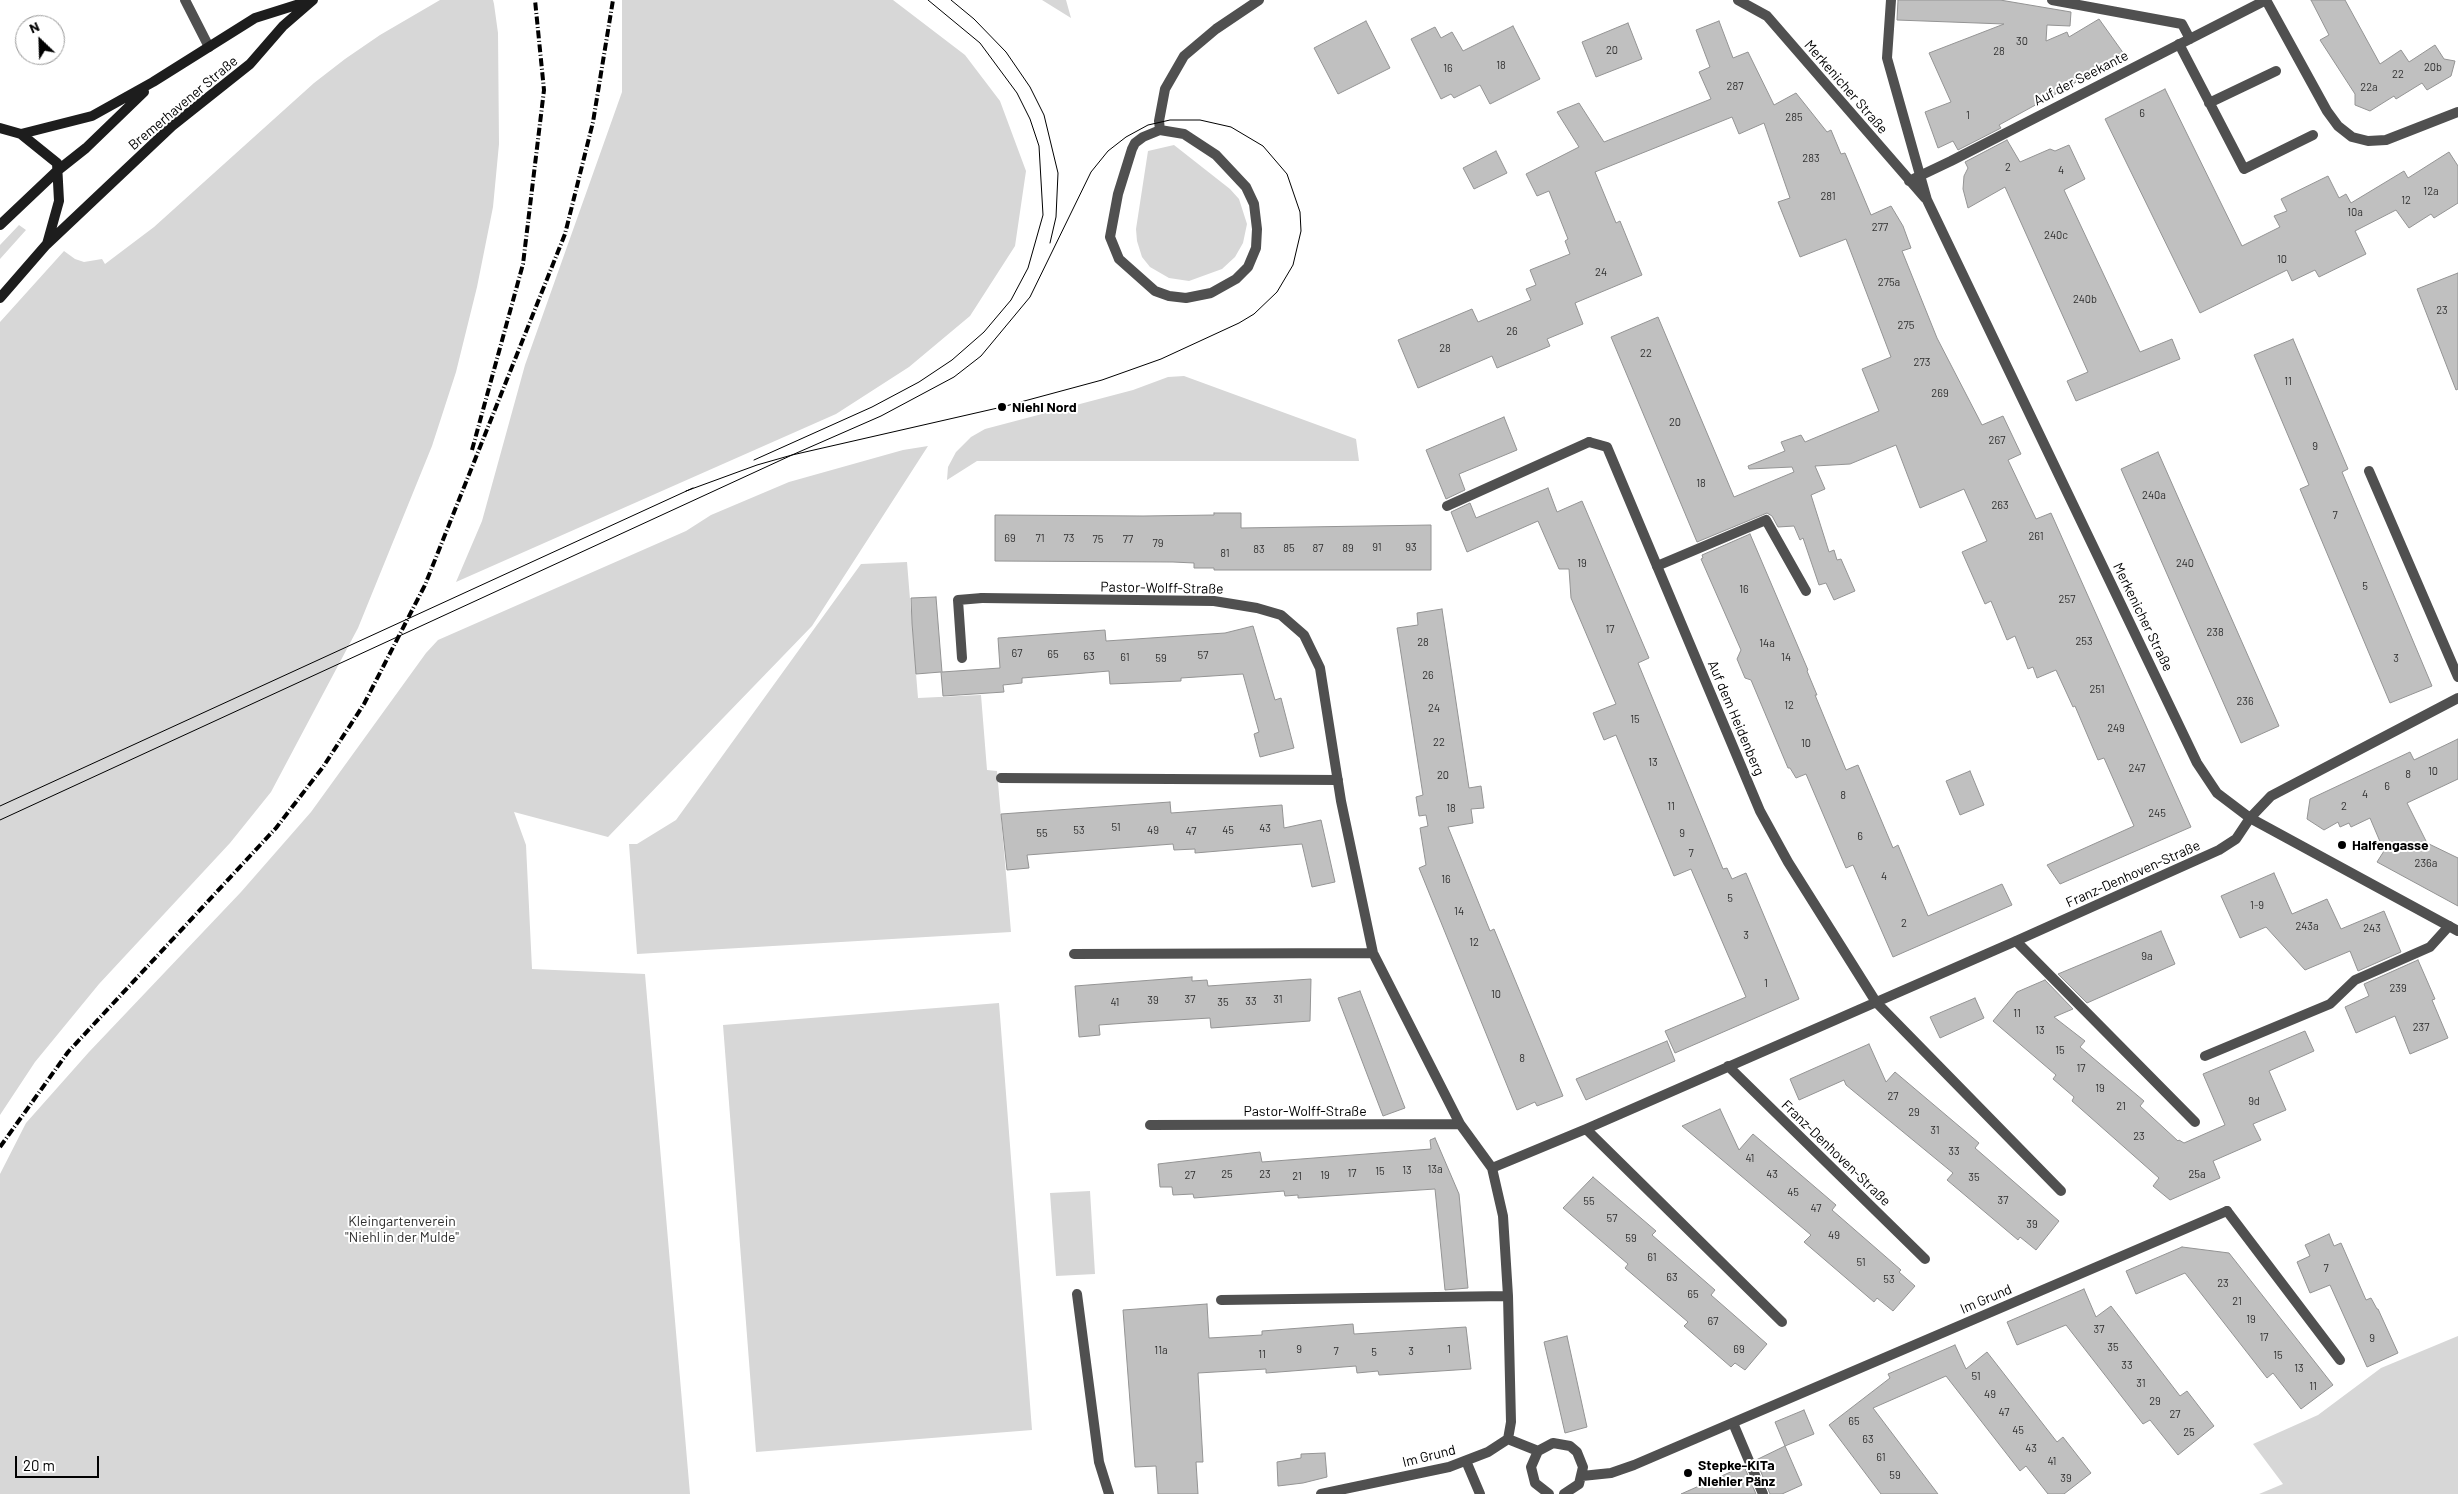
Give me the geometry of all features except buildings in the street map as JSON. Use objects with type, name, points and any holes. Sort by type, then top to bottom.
[{"type":"street","points":[[185,0],[209,47]]},
{"type":"street","name":"Bremerhavener Straße","points":[[21,134],[92,116],[153,82],[255,18],[313,0]]},
{"type":"street","name":"Bremerhavener Straße","points":[[0,298],[46,245],[172,126],[250,64],[283,26],[313,0]]},
{"type":"street","points":[[1160,130],[1159,121],[1166,89],[1184,56],[1216,30],[1259,0]]},
{"type":"street","name":"Merkenicher Straße","points":[[1738,0],[1767,16],[1927,200]]},
{"type":"street","name":"Merkenicher Straße","points":[[1891,0],[1887,58],[1927,200],[2197,763],[2217,793],[2250,818],[2453,928]]},
{"type":"street","points":[[2052,0],[2182,24],[2190,38]]},
{"type":"street","name":"Auf der Seekante","points":[[1909,181],[2266,0],[2327,111],[2338,126],[2352,137],[2368,141],[2386,140],[2458,112]]},
{"type":"street","points":[[2179,44],[2244,169],[2313,135]]},
{"type":"street","points":[[2208,102],[2276,70]]},
{"type":"street","name":"Bremerhavener Straße","points":[[0,225],[57,171],[86,148],[153,82]]},
{"type":"street","points":[[0,128],[21,134],[57,163],[57,171]]},
{"type":"street","points":[[1160,130],[1184,134],[1216,154],[1246,187],[1254,204],[1257,220],[1256,248],[1248,266],[1236,279],[1211,293],[1186,298],[1169,296],[1154,291],[1119,259],[1110,237],[1118,194],[1132,149],[1135,143],[1143,137],[1160,130]]},
{"type":"street","name":"Bremerhavener Straße","points":[[46,245],[59,201],[57,171]]},
{"type":"street","name":"Auf dem Heidenberg","points":[[1446,506],[1589,442],[1608,447],[1760,812],[1788,862],[1876,1002]]},
{"type":"street","points":[[2369,471],[2458,678]]},
{"type":"street","points":[[1657,566],[1766,520],[1806,591]]},
{"type":"street","name":"Pastor-Wolff-Straße","points":[[962,658],[958,600],[982,598],[1214,601],[1257,608],[1281,615],[1304,635],[1320,668],[1338,780],[1373,953],[1460,1124],[1492,1168],[1503,1216],[1508,1296],[1510,1422],[1508,1439]]},
{"type":"street","points":[[2250,818],[2271,796],[2458,698]]},
{"type":"street","points":[[1002,778],[1338,780]]},
{"type":"street","name":"Franz-Denhoven-Straße","points":[[1492,1168],[1586,1129],[2016,941],[2219,850],[2236,839],[2250,818]]},
{"type":"street","points":[[2205,1056],[2330,1004],[2355,980],[2430,947],[2453,928]]},
{"type":"street","points":[[2016,941],[2195,1122]]},
{"type":"street","points":[[1074,954],[1373,953]]},
{"type":"street","points":[[1876,1002],[2061,1191]]},
{"type":"street","name":"Franz-Denhoven-Straße","points":[[1728,1066],[1925,1259]]},
{"type":"street","name":"Pastor-Wolff-Straße","points":[[1150,1125],[1460,1124]]},
{"type":"street","points":[[1586,1129],[1782,1322]]},
{"type":"street","name":"Im Grund","points":[[1582,1476],[1611,1473],[1626,1468],[2226,1211],[2340,1360]]},
{"type":"street","points":[[1077,1294],[1099,1462],[1109,1494]]},
{"type":"street","points":[[1221,1300],[1508,1296]]},
{"type":"street","points":[[1733,1423],[1763,1494]]},
{"type":"street","points":[[1508,1439],[1538,1451]]},
{"type":"street","name":"Im Grund","points":[[1321,1494],[1466,1461],[1488,1452],[1508,1439]]},
{"type":"street","points":[[1549,1494],[1541,1490],[1531,1476],[1533,1459],[1538,1451],[1553,1443],[1570,1446],[1581,1459],[1582,1476],[1573,1490],[1564,1494]]},
{"type":"street","points":[[1466,1461],[1480,1494]]},
{"type":"green space","points":[[440,0],[493,0],[498,33],[499,144],[493,207],[477,287],[456,372],[432,446],[358,628],[271,792],[230,843],[99,984],[35,1062],[0,1115],[0,322],[64,251],[75,259],[84,262],[102,259],[105,264],[154,227],[314,83],[380,35]]},
{"type":"green space","points":[[622,0],[893,0],[965,55],[1000,101],[1026,171],[1015,246],[970,316],[909,367],[836,414],[456,582],[482,521],[525,365],[622,92]]},
{"type":"green space","points":[[1042,0],[1066,0],[1071,18]]},
{"type":"green space","points":[[1174,145],[1230,189],[1239,199],[1247,224],[1243,243],[1235,257],[1222,269],[1189,281],[1169,278],[1150,267],[1142,257],[1137,241],[1136,229],[1148,151]]},
{"type":"green space","points":[[19,225],[26,230],[0,259],[0,245]]},
{"type":"green space","points":[[1184,376],[1356,439],[1359,461],[977,461],[947,480],[948,467],[956,452],[971,437],[985,429],[1133,390],[1168,377]]},
{"type":"green space","name":"Kleingartenverein \"Niehl in der Mulde\"","points":[[928,446],[812,626],[608,837],[514,812],[526,845],[532,969],[645,974],[690,1494],[0,1494],[0,1174],[26,1123],[89,1052],[241,892],[311,812],[426,653],[438,640],[686,531],[711,515],[789,482],[903,450]]},
{"type":"green space","points":[[907,562],[918,698],[981,695],[987,770],[997,771],[1011,932],[637,954],[629,844],[637,844],[676,820],[861,564]]},
{"type":"green space","points":[[999,1003],[1032,1430],[756,1452],[723,1025]]},
{"type":"green space","points":[[1090,1191],[1095,1274],[1056,1276],[1050,1193]]},
{"type":"green space","points":[[2458,1336],[2458,1494],[2259,1494],[2283,1484],[2253,1444],[2318,1415],[2381,1368]]},
{"type":"tram line","points":[[754,460],[872,407],[919,382],[952,360],[984,332],[1011,300],[1028,268],[1043,215],[1039,146],[1030,119],[1017,93],[980,43],[928,0]]},
{"type":"tram line","points":[[951,0],[974,19],[1006,52],[1030,87],[1044,115],[1058,173],[1056,217],[1050,243]]},
{"type":"tram line","points":[[0,820],[792,455],[881,416],[954,377],[981,356],[1030,297],[1091,172],[1108,151],[1126,137],[1148,125],[1170,120],[1200,120],[1231,127],[1263,146],[1287,174],[1300,212],[1301,231],[1293,265],[1277,292],[1254,314],[1239,323],[1161,359],[1102,380],[1002,407],[792,455],[757,465],[686,491]]},
{"type":"tram line","points":[[0,806],[693,488]]},
{"type":"railway","points":[[472,450],[523,264],[544,90],[535,0]]},
{"type":"railway","points":[[0,1147],[68,1052],[276,828],[323,767],[364,704],[425,585],[565,234],[593,122],[613,0]]},
{"type":"place","name":"Niehl Nord","points":[[1002,407]]},
{"type":"place","name":"Halfengasse","points":[[2342,845]]},
{"type":"place","name":"Stepke-KiTa Niehler Pänz","points":[[1688,1473]]}]
